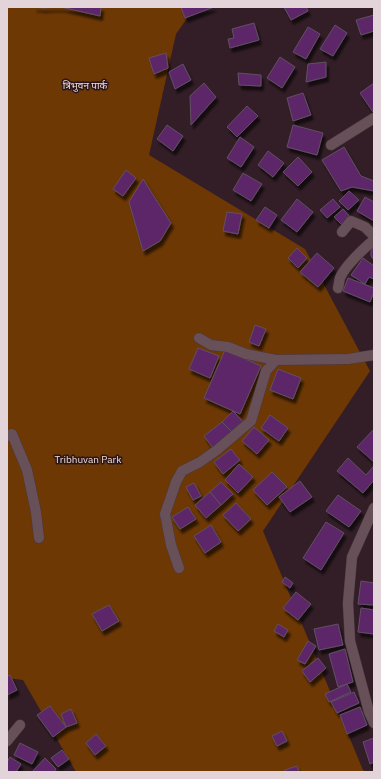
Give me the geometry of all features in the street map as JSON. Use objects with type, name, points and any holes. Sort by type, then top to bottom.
[{"type":"street","points":[[331,145],[374,118]]},
{"type":"street","points":[[342,232],[351,221],[365,227],[374,236]]},
{"type":"street","points":[[338,288],[340,278],[347,266],[368,244],[374,240]]},
{"type":"street","points":[[199,338],[211,345],[228,347],[246,354],[276,360],[348,359],[374,356]]},
{"type":"street","points":[[179,568],[171,544],[165,514],[176,482],[182,471],[200,462],[251,421],[266,371],[276,360]]},
{"type":"street","points":[[7,436],[12,434],[27,470],[36,512],[39,538]]},
{"type":"street","points":[[374,508],[352,557],[348,603],[350,641],[369,712],[374,723]]},
{"type":"street","points":[[7,741],[20,725]]},
{"type":"green space","points":[[7,7],[195,7],[176,34],[149,155],[305,249],[370,371],[263,531],[363,770],[368,772],[76,772],[23,680],[7,678]]},
{"type":"building","points":[[34,7],[61,7],[43,8]]},
{"type":"building","points":[[61,7],[101,7],[100,16]]},
{"type":"building","points":[[181,7],[214,7],[185,18]]},
{"type":"building","points":[[284,7],[306,7],[308,11],[291,20]]},
{"type":"building","points":[[374,15],[374,31],[361,35],[356,20]]},
{"type":"building","points":[[254,23],[259,40],[230,48],[228,39],[234,38],[232,29]]},
{"type":"building","points":[[335,25],[347,33],[333,56],[320,49]]},
{"type":"building","points":[[308,27],[320,34],[306,59],[293,52]]},
{"type":"building","points":[[166,53],[168,68],[154,74],[149,58]]},
{"type":"building","points":[[280,57],[295,67],[282,88],[267,78]]},
{"type":"building","points":[[326,62],[326,77],[306,82],[308,64]]},
{"type":"building","points":[[183,64],[191,80],[175,89],[169,72]]},
{"type":"building","points":[[238,73],[261,75],[261,86],[239,85]]},
{"type":"building","points":[[204,83],[216,97],[191,125],[190,96]]},
{"type":"building","points":[[374,83],[374,112],[373,112],[360,93]]},
{"type":"building","points":[[303,93],[311,115],[293,121],[287,98]]},
{"type":"building","points":[[247,106],[258,116],[237,137],[227,127]]},
{"type":"building","points":[[167,125],[183,136],[173,151],[157,139]]},
{"type":"building","points":[[293,125],[323,133],[317,155],[287,147]]},
{"type":"building","points":[[240,137],[254,147],[241,167],[227,158]]},
{"type":"building","points":[[344,147],[361,176],[374,181],[374,191],[352,187],[341,191],[322,160]]},
{"type":"building","points":[[268,151],[284,163],[273,177],[258,165]]},
{"type":"building","points":[[298,157],[312,172],[298,186],[283,172]]},
{"type":"building","points":[[126,170],[136,178],[123,196],[113,189]]},
{"type":"building","points":[[243,173],[262,184],[251,201],[233,190]]},
{"type":"building","points":[[143,179],[171,223],[160,241],[143,251],[129,202]]},
{"type":"building","points":[[349,191],[359,200],[348,210],[339,201]]},
{"type":"building","points":[[365,197],[374,202],[374,221],[357,211]]},
{"type":"building","points":[[297,199],[313,212],[297,232],[281,220]]},
{"type":"building","points":[[333,199],[340,207],[327,218],[320,210]]},
{"type":"building","points":[[265,207],[277,215],[269,228],[256,220]]},
{"type":"building","points":[[343,209],[352,219],[343,226],[334,217]]},
{"type":"building","points":[[227,212],[242,214],[238,234],[223,231]]},
{"type":"building","points":[[374,245],[374,260],[371,256],[371,251]]},
{"type":"building","points":[[297,248],[307,258],[298,268],[288,258]]},
{"type":"building","points":[[317,253],[334,268],[318,287],[300,272]]},
{"type":"building","points":[[363,258],[374,266],[374,279],[369,277],[365,284],[351,275]]},
{"type":"building","points":[[348,278],[374,288],[370,302],[343,291]]},
{"type":"building","points":[[255,325],[266,329],[259,346],[249,342]]},
{"type":"building","points":[[198,348],[219,356],[210,378],[189,369]]},
{"type":"building","points":[[225,350],[261,366],[240,414],[204,398]]},
{"type":"building","points":[[278,369],[301,378],[293,399],[270,390]]},
{"type":"building","points":[[233,411],[244,423],[233,433],[222,422]]},
{"type":"building","points":[[270,415],[288,428],[279,441],[261,428]]},
{"type":"building","points":[[222,422],[232,432],[213,448],[204,436]]},
{"type":"building","points":[[254,427],[269,440],[257,454],[242,441]]},
{"type":"building","points":[[374,429],[374,462],[357,447]]},
{"type":"building","points":[[231,449],[240,460],[223,474],[214,462]]},
{"type":"building","points":[[348,458],[366,475],[373,467],[374,468],[374,480],[363,493],[337,471]]},
{"type":"building","points":[[239,464],[253,477],[238,493],[225,480]]},
{"type":"building","points":[[272,472],[287,487],[267,505],[253,490]]},
{"type":"building","points":[[300,481],[312,497],[290,512],[279,497]]},
{"type":"building","points":[[221,482],[233,494],[221,505],[210,492]]},
{"type":"building","points":[[194,483],[201,496],[193,500],[186,487]]},
{"type":"building","points":[[210,492],[221,505],[206,518],[195,505]]},
{"type":"building","points":[[338,495],[361,511],[349,527],[326,511]]},
{"type":"building","points":[[236,503],[251,519],[238,531],[223,515]]},
{"type":"building","points":[[188,507],[196,519],[180,529],[172,517]]},
{"type":"building","points":[[326,522],[344,533],[321,570],[303,558]]},
{"type":"building","points":[[211,525],[221,542],[205,553],[194,536]]},
{"type":"building","points":[[285,577],[293,583],[290,588],[282,582]]},
{"type":"building","points":[[361,581],[374,583],[374,605],[358,604]]},
{"type":"building","points":[[296,592],[311,604],[298,620],[283,608]]},
{"type":"building","points":[[109,605],[119,621],[102,631],[92,614]]},
{"type":"building","points":[[361,608],[374,610],[374,634],[358,632]]},
{"type":"building","points":[[278,624],[288,630],[284,637],[274,631]]},
{"type":"building","points":[[338,624],[343,645],[319,650],[314,629]]},
{"type":"building","points":[[308,641],[316,646],[305,664],[297,660]]},
{"type":"building","points":[[345,649],[353,682],[338,687],[329,654]]},
{"type":"building","points":[[318,658],[326,668],[310,682],[302,671]]},
{"type":"building","points":[[10,675],[17,690],[7,695],[7,676]]},
{"type":"building","points":[[347,684],[351,692],[329,702],[325,694]]},
{"type":"building","points":[[354,692],[359,703],[337,713],[331,702]]},
{"type":"building","points":[[50,706],[66,727],[53,737],[37,715]]},
{"type":"building","points":[[360,707],[367,725],[347,734],[340,715]]},
{"type":"building","points":[[71,709],[77,723],[66,727],[61,714]]},
{"type":"building","points":[[282,731],[287,741],[277,746],[272,736]]},
{"type":"building","points":[[96,734],[106,746],[95,755],[86,743]]},
{"type":"building","points":[[374,738],[374,762],[370,764],[363,742]]},
{"type":"building","points":[[20,743],[38,752],[32,764],[14,755]]},
{"type":"building","points":[[62,750],[69,759],[58,767],[51,758]]},
{"type":"building","points":[[10,757],[21,764],[16,772],[7,772],[7,762]]},
{"type":"building","points":[[45,758],[56,769],[54,772],[32,772]]},
{"type":"building","points":[[297,766],[299,772],[285,772],[285,770]]},
{"type":"park label","name":"त्रिभुवन पार्क","points":[[85,85]]},
{"type":"park label","name":"Tribhuvan Park","points":[[88,459]]}]
